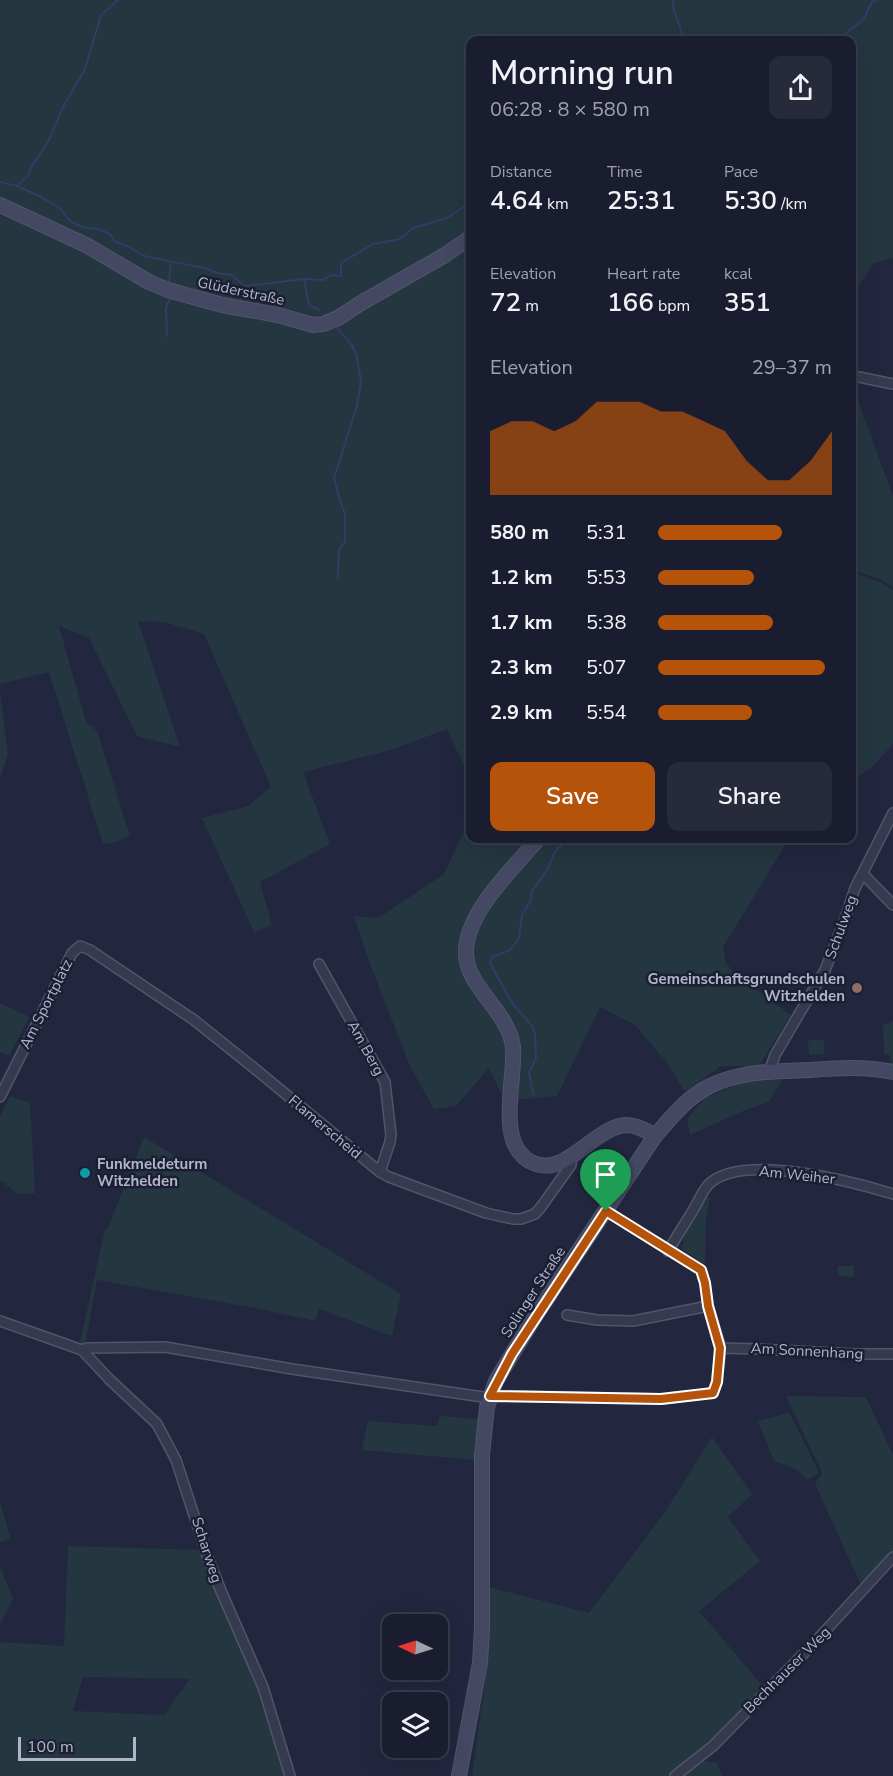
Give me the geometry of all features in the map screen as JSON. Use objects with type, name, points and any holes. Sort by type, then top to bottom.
[{"type":"main road","name":"Glüderstraße","points":[[0,205],[86,245],[149,282],[168,290],[222,305],[265,312],[313,325],[338,318],[466,240]]},
{"type":"main road","points":[[535,843],[477,914],[467,938],[466,960],[470,974],[503,1019],[511,1038],[513,1055],[509,1116],[511,1133],[517,1149],[528,1160],[541,1165],[554,1164],[571,1156],[611,1130],[624,1125],[639,1128],[655,1136]]},
{"type":"main road","name":"Solinger Straße","points":[[459,1776],[480,1664],[484,1429],[490,1396],[512,1354],[655,1136],[680,1108],[699,1092],[739,1076],[769,1072],[850,1068],[893,1072]]},
{"type":"street","points":[[859,377],[893,384]]},
{"type":"street","name":"Schulweg","points":[[769,1072],[774,1055],[825,970],[855,888],[893,813]]},
{"type":"street","points":[[863,874],[893,905]]},
{"type":"street","name":"Flamerscheid","points":[[80,946],[90,950],[194,1020],[389,1177],[486,1213],[521,1219],[535,1214],[541,1207],[571,1165],[571,1156]]},
{"type":"street","name":"Am Sportplatz","points":[[0,1097],[72,953],[80,946]]},
{"type":"street","name":"Am Berg","points":[[319,964],[386,1087],[391,1135],[380,1172]]},
{"type":"street","name":"Am Weiher","points":[[668,1251],[706,1188],[718,1177],[729,1173],[755,1170],[798,1172],[843,1180],[893,1194]]},
{"type":"street","points":[[490,1396],[661,1399],[713,1393],[717,1382],[720,1348],[701,1270],[606,1211]]},
{"type":"street","points":[[567,1315],[597,1320],[633,1321],[708,1306]]},
{"type":"street","name":"Scharweg","points":[[0,1321],[82,1350],[157,1424],[176,1460],[210,1564],[263,1687],[290,1776]]},
{"type":"street","name":"Scharweg","points":[[82,1350],[165,1347],[292,1369],[483,1397],[490,1396]]},
{"type":"street","name":"Am Sonnenhang","points":[[720,1348],[893,1354]]},
{"type":"street","name":"Bechhauser Weg","points":[[675,1776],[713,1746],[815,1642],[893,1557]]},
{"type":"shaded area","points":[[0,0],[893,0],[893,258],[874,263],[856,290],[856,36],[466,36],[466,233],[409,270],[350,301],[337,312],[313,317],[268,304],[232,300],[183,290],[0,200]]},
{"type":"shaded area","points":[[0,211],[87,251],[250,315],[315,331],[466,247],[466,770],[447,729],[391,750],[303,772],[330,844],[260,882],[272,925],[254,932],[202,818],[248,806],[271,787],[204,634],[164,622],[138,621],[180,747],[137,736],[89,638],[59,626],[86,722],[97,731],[130,836],[112,843],[103,844],[49,672],[0,684]]},
{"type":"shaded area","points":[[856,396],[893,496],[893,587],[880,579],[856,571]]},
{"type":"shaded area","points":[[856,573],[880,582],[893,590],[893,744],[870,769],[856,778]]},
{"type":"shaded area","points":[[0,691],[8,754],[0,780]]},
{"type":"shaded area","points":[[466,827],[466,843],[531,843],[462,939],[506,1037],[505,1102],[489,1068],[456,1106],[434,1109],[410,1066],[354,916],[378,918],[444,874]]},
{"type":"shaded area","points":[[542,843],[787,843],[723,947],[726,963],[736,975],[791,1015],[760,1064],[721,1066],[684,1091],[669,1065],[635,1025],[600,1007],[557,1096],[514,1100],[518,1055],[474,969],[471,944],[485,911]]},
{"type":"shaded area","points":[[0,1003],[29,1017],[9,1056],[0,1052]]},
{"type":"shaded area","points":[[893,1021],[893,1065],[890,1055],[884,1054],[883,1025]]},
{"type":"shaded area","points":[[808,1040],[824,1040],[824,1054],[809,1055]]},
{"type":"shaded area","points":[[783,1079],[769,1102],[690,1135],[687,1119],[705,1098],[740,1083]]},
{"type":"shaded area","points":[[10,1096],[30,1103],[35,1193],[18,1194],[0,1180],[0,1116]]},
{"type":"shaded area","points":[[144,1137],[401,1294],[392,1336],[319,1309],[315,1321],[97,1280],[85,1344],[80,1343],[105,1229],[107,1230]]},
{"type":"shaded area","points":[[710,1197],[706,1218],[705,1265],[682,1249],[684,1237],[707,1198]]},
{"type":"shaded area","points":[[838,1266],[854,1266],[854,1277],[838,1276]]},
{"type":"shaded area","points":[[786,1396],[866,1397],[893,1455],[893,1553],[861,1585],[815,1484],[822,1473]]},
{"type":"shaded area","points":[[790,1414],[819,1473],[808,1480],[796,1469],[774,1461],[758,1421]]},
{"type":"shaded area","points":[[440,1416],[478,1419],[475,1460],[362,1450],[368,1421],[437,1426]]},
{"type":"shaded area","points":[[712,1437],[752,1494],[728,1517],[760,1561],[699,1611],[765,1689],[706,1748],[668,1776],[472,1776],[488,1661],[489,1587],[589,1613],[665,1512]]},
{"type":"shaded area","points":[[0,1503],[11,1539],[0,1542]]},
{"type":"shaded area","points":[[68,1546],[202,1550],[257,1687],[284,1776],[0,1776],[0,1642],[64,1646]],"holes":[[[83,1677],[190,1679],[164,1715],[73,1711]]]},
{"type":"shaded area","points":[[0,1567],[13,1599],[0,1624]]},
{"type":"shaded area","points":[[704,1761],[716,1762],[723,1776],[683,1776]]},
{"type":"waterway","points":[[17,186],[28,176],[49,140],[63,107],[85,69],[101,15],[118,0]]},
{"type":"waterway","points":[[673,0],[682,36]]},
{"type":"waterway","points":[[842,36],[863,20],[872,2],[876,0]]},
{"type":"waterway","points":[[0,182],[17,186],[39,196],[60,208],[70,221],[82,227],[98,229],[110,234],[114,241],[144,256],[232,275],[245,286],[304,279],[324,280],[331,275],[341,276],[341,263],[373,244],[400,239],[413,228],[447,218],[466,205]]},
{"type":"waterway","points":[[169,282],[171,261]]},
{"type":"waterway","points":[[304,279],[309,305],[319,310]]},
{"type":"waterway","points":[[167,336],[166,308],[169,300]]},
{"type":"waterway","points":[[336,327],[352,345],[357,357],[361,382],[357,406],[334,478],[345,514],[345,542],[339,549],[338,578]]},
{"type":"waterway","points":[[533,1094],[529,1072],[536,1059],[535,1034],[532,1026],[512,1003],[490,963],[492,957],[510,950],[519,938],[522,915],[531,900],[532,891],[547,870],[556,850],[565,843]]},
{"type":"place","name":"Gemeinschaftsgrundschulen Witzhelden","points":[[857,988]]},
{"type":"place","name":"Funkmeldeturm Witzhelden","points":[[85,1173]]},
{"type":"route","points":[[606,1211],[701,1270],[720,1348],[717,1382],[713,1393],[661,1399],[490,1396],[496,1381],[534,1318],[606,1211]]}]
